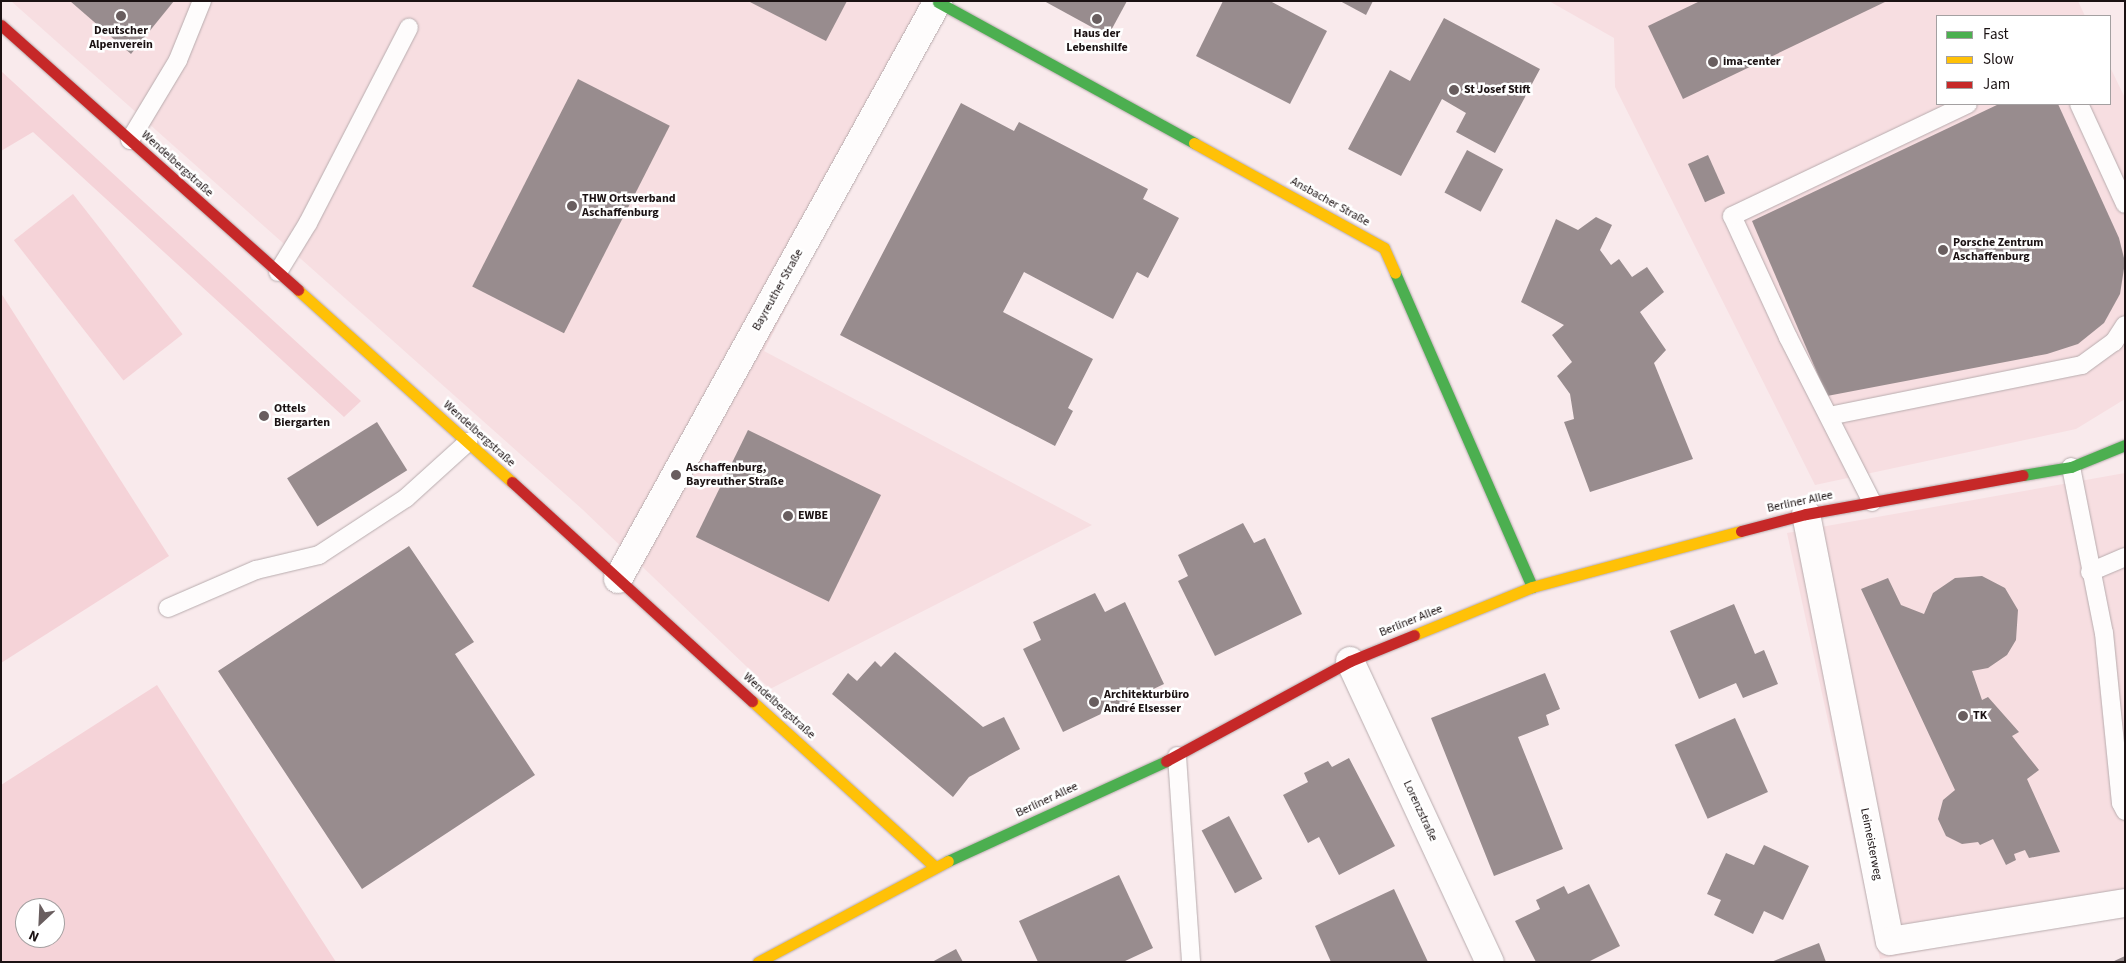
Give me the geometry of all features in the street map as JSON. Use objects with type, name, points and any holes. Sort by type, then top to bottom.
[{"type":"street","name":"Bayreuther Straße","points":[[618,579],[938,2]]},
{"type":"street","name":"Ansbacher Straße","points":[[938,2],[1384,248],[1532,587]]},
{"type":"street","name":"Wendelbergstraße","points":[[1,25],[468,442],[935,867]]},
{"type":"street","name":"Berliner Allee","points":[[758,962],[935,867],[1177,756],[1350,661],[1532,587],[1806,514],[2071,467],[2125,445]]},
{"type":"street","name":"Leimeisterweg","points":[[1806,514],[1894,951],[2125,903]]},
{"type":"street","name":"Lorenzstraße","points":[[1350,661],[1490,962]]},
{"type":"lane","points":[[130,140],[178,60],[202,1]]},
{"type":"lane","points":[[278,272],[308,224],[409,27]]},
{"type":"lane","points":[[1872,502],[1788,337],[1732,216],[1966,105]]},
{"type":"lane","points":[[2079,105],[2125,204]]},
{"type":"lane","points":[[1829,416],[2082,365],[2114,342],[2125,324]]},
{"type":"lane","points":[[168,608],[256,570],[319,555],[406,498],[468,442]]},
{"type":"lane","points":[[2071,467],[2090,572],[2104,633],[2121,803],[2125,811]]},
{"type":"lane","points":[[2090,572],[2125,556]]},
{"type":"lane","points":[[1177,756],[1191,962]]},
{"type":"shaded area","points":[[11,1],[942,1],[764,351],[1092,525],[770,689],[582,509]]},
{"type":"shaded area","points":[[1549,1],[2078,1],[2085,15],[1936,15],[1936,105],[2111,105],[2111,69],[2125,98],[2125,399],[2076,429],[1815,485],[1615,87],[1614,38]]},
{"type":"shaded area","points":[[1,71],[361,401],[344,417],[33,132],[1,151]]},
{"type":"shaded area","points":[[73,194],[183,334],[123,380],[14,240]]},
{"type":"shaded area","points":[[1,293],[169,556],[1,663]]},
{"type":"shaded area","points":[[2125,473],[2125,912],[1880,959],[1787,533]]},
{"type":"shaded area","points":[[157,685],[336,962],[1,962],[1,785]]},
{"type":"building","points":[[70,1],[174,1],[131,54]]},
{"type":"building","points":[[748,1],[847,1],[826,41]]},
{"type":"building","name":"Haus der Lebenshilfe","points":[[1044,1],[1127,1],[1108,36]]},
{"type":"building","points":[[1223,1],[1270,1],[1327,31],[1290,104],[1196,56]]},
{"type":"building","points":[[1340,1],[1373,1],[1366,15]]},
{"type":"building","name":"ima-center","points":[[1700,1],[1887,1],[1683,99],[1648,26]]},
{"type":"building","name":"St Josef Stift","points":[[1444,18],[1540,69],[1495,153],[1456,132],[1466,113],[1442,99],[1401,176],[1348,149],[1390,70],[1410,81]]},
{"type":"building","name":"THW Ortsverband Aschaffenburg","points":[[578,79],[670,126],[564,333],[472,287]]},
{"type":"building","points":[[961,103],[1014,131],[1019,122],[1148,189],[1143,199],[1179,218],[1148,278],[1137,272],[1113,319],[1024,272],[1003,312],[1093,359],[1068,408],[1073,411],[1055,446],[840,335]]},
{"type":"building","name":"Porsche Zentrum Aschaffenburg","points":[[1997,105],[2058,105],[2119,238],[2125,262],[2120,294],[2104,323],[2078,344],[2047,354],[1827,396],[1752,221]]},
{"type":"building","points":[[1467,150],[1503,169],[1481,212],[1444,192]]},
{"type":"building","points":[[1708,155],[1725,193],[1705,202],[1688,164]]},
{"type":"building","points":[[1596,217],[1612,225],[1600,250],[1611,265],[1619,259],[1632,277],[1647,267],[1664,292],[1640,312],[1666,350],[1654,363],[1693,459],[1590,492],[1564,422],[1574,419],[1570,394],[1557,376],[1572,362],[1552,335],[1564,325],[1521,302],[1556,219],[1578,230]]},
{"type":"building","points":[[377,422],[407,470],[317,527],[287,478]]},
{"type":"building","name":"EWBE","points":[[748,430],[881,495],[829,602],[696,537]]},
{"type":"building","points":[[1243,523],[1254,543],[1265,538],[1302,614],[1215,656],[1178,581],[1188,576],[1178,555]]},
{"type":"building","points":[[409,546],[474,642],[455,654],[535,775],[362,889],[218,671]]},
{"type":"building","name":"TK","points":[[1982,576],[2005,588],[2018,610],[2016,640],[2007,655],[1988,668],[1972,671],[1982,700],[1988,697],[2019,732],[2012,736],[2039,770],[2027,779],[2060,852],[2029,858],[2025,850],[2014,854],[2016,860],[2006,865],[1993,839],[1980,845],[1978,842],[1962,844],[1946,836],[1938,819],[1943,800],[1955,790],[1861,589],[1888,578],[1901,605],[1924,614],[1933,593],[1955,578]]},
{"type":"building","points":[[1095,593],[1105,612],[1125,602],[1164,684],[1063,732],[1023,649],[1041,640],[1033,622]]},
{"type":"building","points":[[1734,604],[1755,654],[1764,650],[1778,684],[1743,698],[1736,683],[1699,699],[1670,631]]},
{"type":"building","points":[[895,652],[983,727],[1004,717],[1020,749],[969,777],[953,797],[832,694],[848,673],[857,681],[875,661],[881,667]]},
{"type":"building","points":[[1545,673],[1560,709],[1546,715],[1549,725],[1518,737],[1563,849],[1494,876],[1431,718]]},
{"type":"building","points":[[1735,718],[1768,792],[1708,819],[1675,745]]},
{"type":"building","points":[[1349,758],[1395,846],[1339,875],[1319,837],[1308,843],[1283,795],[1308,782],[1304,773],[1328,761],[1332,767]]},
{"type":"building","points":[[1229,816],[1262,879],[1235,893],[1202,831]]},
{"type":"building","points":[[1764,845],[1809,866],[1783,920],[1764,911],[1753,934],[1714,915],[1721,900],[1707,894],[1726,853],[1754,865]]},
{"type":"building","points":[[1119,875],[1153,948],[1123,962],[1038,962],[1019,921]]},
{"type":"building","points":[[1589,884],[1620,946],[1588,962],[1536,962],[1515,921],[1540,909],[1536,900],[1564,886],[1568,894]]},
{"type":"building","points":[[1394,889],[1428,962],[1331,962],[1315,926]]},
{"type":"building","points":[[1819,943],[1826,962],[1771,962]]},
{"type":"building","points":[[956,949],[963,962],[932,962]]},
{"type":"building","points":[[2125,956],[2125,962],[2112,962]]},
{"type":"traffic: fast","points":[[938,2],[1194,143]]},
{"type":"traffic: fast","points":[[1395,273],[1532,587]]},
{"type":"traffic: fast","points":[[2023,475],[2071,467],[2125,445]]},
{"type":"traffic: fast","points":[[948,861],[1166,761]]},
{"type":"traffic: slow","points":[[1194,143],[1384,248],[1395,273]]},
{"type":"traffic: slow","points":[[298,290],[512,482]]},
{"type":"traffic: slow","points":[[1414,635],[1532,587],[1741,531]]},
{"type":"traffic: slow","points":[[752,701],[935,867]]},
{"type":"traffic: slow","points":[[758,962],[948,861]]},
{"type":"traffic: jam","points":[[1,25],[298,290]]},
{"type":"traffic: jam","points":[[1741,531],[1806,514],[2023,475]]},
{"type":"traffic: jam","points":[[512,482],[752,701]]},
{"type":"traffic: jam","points":[[1166,761],[1350,661],[1414,635]]},
{"type":"place","name":"Deutscher Alpenverein","points":[[121,16]]},
{"type":"place","name":"Haus der Lebenshilfe","points":[[1097,19]]},
{"type":"place","name":"ima-center","points":[[1713,62]]},
{"type":"place","name":"St Josef Stift","points":[[1454,90]]},
{"type":"place","name":"THW Ortsverband Aschaffenburg","points":[[572,206]]},
{"type":"place","name":"Porsche Zentrum Aschaffenburg","points":[[1943,250]]},
{"type":"place","name":"Ottels Biergarten","points":[[264,416]]},
{"type":"place","name":"Aschaffenburg, Bayreuther Straße","points":[[676,475]]},
{"type":"place","name":"EWBE","points":[[788,516]]},
{"type":"place","name":"Architekturbüro André Elsesser","points":[[1094,702]]},
{"type":"place","name":"TK","points":[[1963,716]]}]
